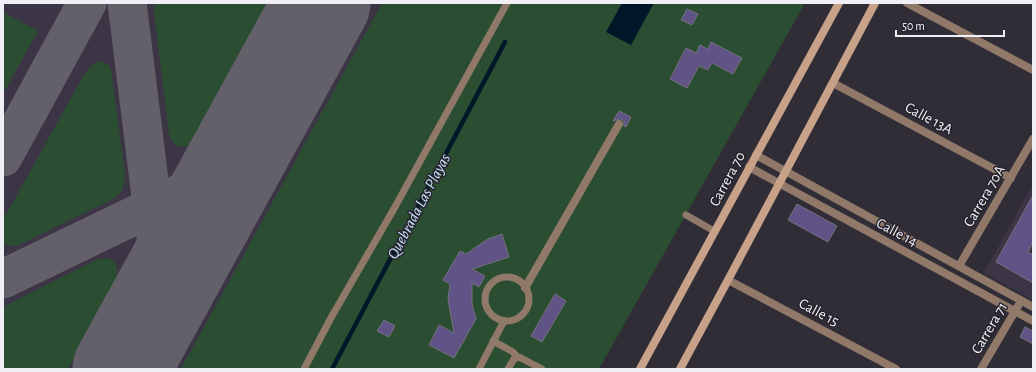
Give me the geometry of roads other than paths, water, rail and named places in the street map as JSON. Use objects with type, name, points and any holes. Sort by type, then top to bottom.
[{"type":"main road","name":"Carrera 70","points":[[640,369],[839,3]]},
{"type":"main road","points":[[680,369],[780,184],[875,3]]},
{"type":"street","points":[[907,3],[1033,70]]},
{"type":"street","name":"Calle 13A","points":[[833,83],[1011,178]]},
{"type":"street","points":[[525,288],[619,124]]},
{"type":"street","name":"Carrera 70A","points":[[959,266],[1033,139]]},
{"type":"street","name":"Calle 14","points":[[756,155],[1033,307]]},
{"type":"street","name":"Calle 14","points":[[749,167],[1033,321]]},
{"type":"street","name":"Calle 15","points":[[728,280],[896,369]]},
{"type":"street","name":"Carrera 71","points":[[981,369],[1021,301]]},
{"type":"lane","points":[[304,369],[332,316],[395,207],[507,3]]},
{"type":"lane","points":[[686,215],[714,231]]},
{"type":"lane","points":[[504,278],[516,279],[525,288],[529,296],[529,302],[524,313],[515,319],[504,321],[493,316],[489,311],[485,299],[488,287],[492,283],[504,278]]},
{"type":"lane","points":[[479,369],[504,321]]},
{"type":"lane","points":[[493,341],[513,352],[517,357],[521,357],[542,369]]},
{"type":"lane","points":[[508,369],[517,357]]},
{"type":"water","points":[[622,3],[654,3],[631,45],[606,32]]},
{"type":"waterway","name":"Quebrada Las Playas","points":[[332,369],[505,42]]}]
